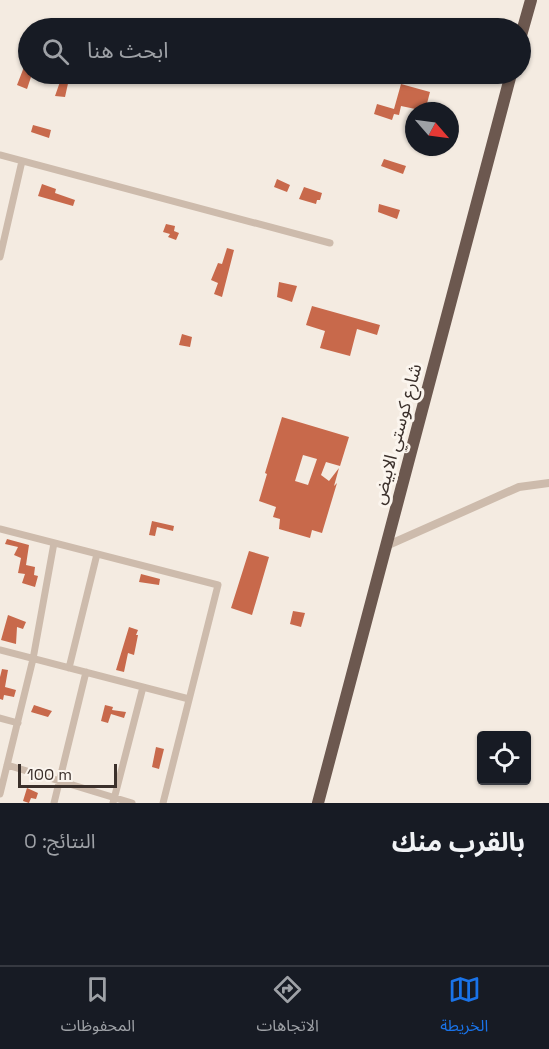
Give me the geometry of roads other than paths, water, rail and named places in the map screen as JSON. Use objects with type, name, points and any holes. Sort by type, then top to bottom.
[{"type":"highway","points":[[526,18],[531,0]]},
{"type":"highway","name":"شارع كوستي الابيض","points":[[318,803],[508,84]]},
{"type":"street","points":[[0,155],[330,243]]},
{"type":"street","points":[[0,257],[22,161]]},
{"type":"street","points":[[386,546],[519,487],[549,483]]},
{"type":"street","points":[[0,529],[218,585],[163,803]]},
{"type":"street","points":[[0,794],[33,658],[54,543]]},
{"type":"street","points":[[69,668],[97,554]]},
{"type":"street","points":[[0,650],[189,699]]},
{"type":"street","points":[[54,803],[86,672]]},
{"type":"street","points":[[114,800],[143,687]]},
{"type":"street","points":[[0,718],[18,723]]},
{"type":"street","points":[[7,765],[59,780],[114,800],[132,803]]}]
